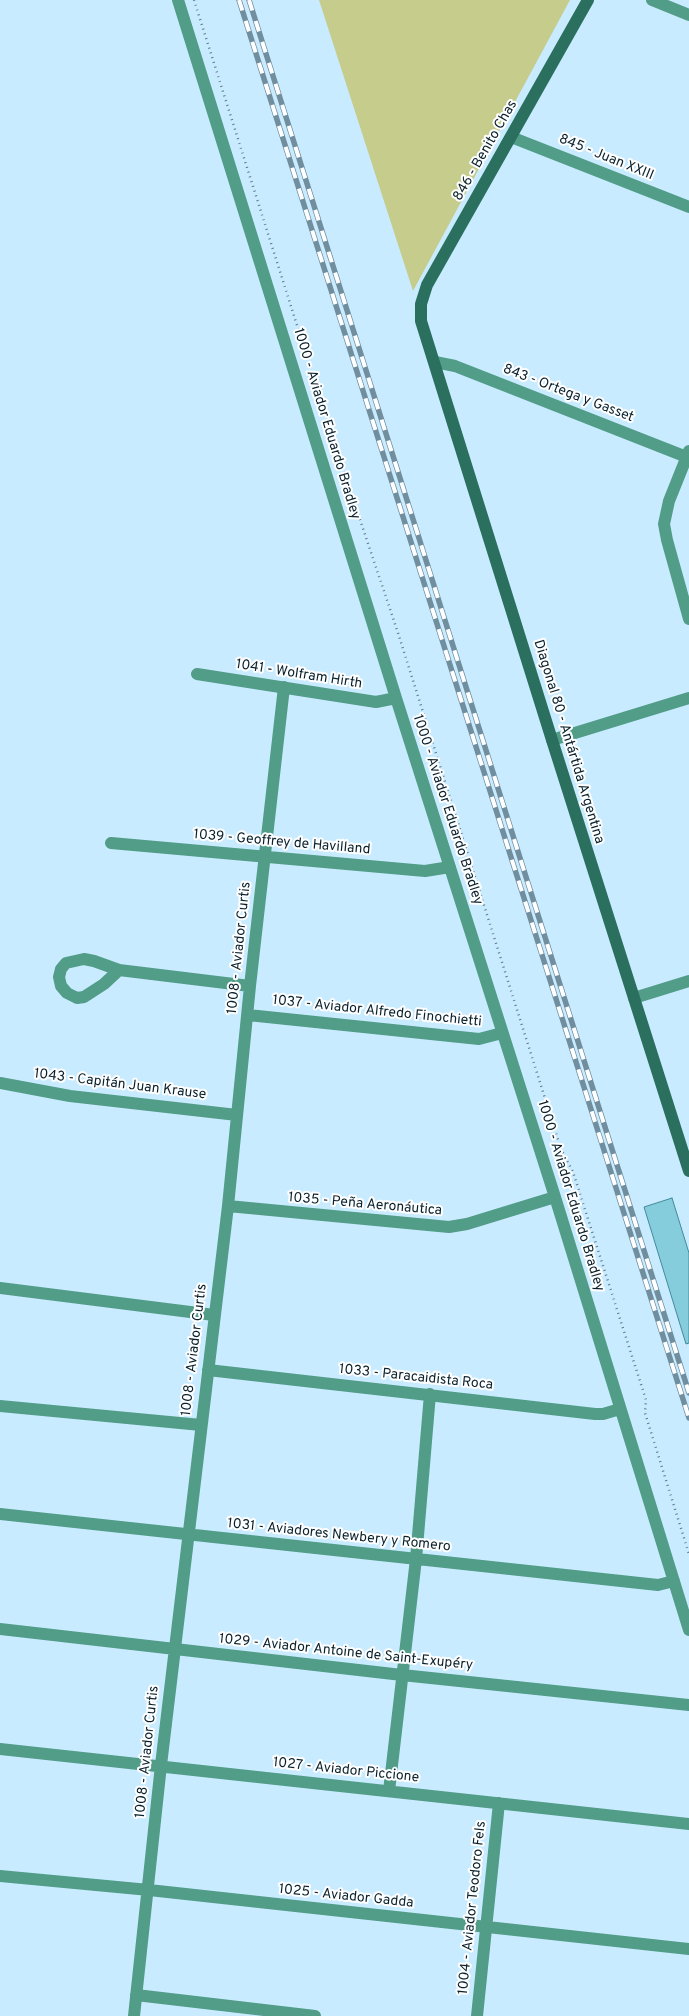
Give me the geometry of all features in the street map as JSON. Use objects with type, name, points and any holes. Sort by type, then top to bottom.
[{"type":"main road","name":"846 - Benito Chas","points":[[421,320],[421,304],[427,285],[588,0]]},
{"type":"main road","name":"Diagonal 80 - Antártida Argentina","points":[[421,320],[689,1171]]},
{"type":"street","name":"1000 - Aviador Eduardo Bradley","points":[[178,0],[396,698],[555,1197],[689,1630]]},
{"type":"street","points":[[652,0],[689,15]]},
{"type":"street","name":"845 - Juan XXIII","points":[[512,137],[689,207]]},
{"type":"street","name":"843 - Ortega y Gasset","points":[[435,362],[455,366],[688,455]]},
{"type":"street","points":[[688,455],[669,501],[664,524],[689,619]]},
{"type":"street","name":"1041 - Wolfram Hirth","points":[[197,674],[376,702],[396,698]]},
{"type":"street","name":"1008 - Aviador Curtis","points":[[134,2016],[161,1765],[228,1206],[250,986],[284,687]]},
{"type":"street","points":[[552,740],[689,698]]},
{"type":"street","name":"1039 - Geoffrey de Havilland","points":[[111,843],[425,871],[450,867]]},
{"type":"street","points":[[119,970],[250,986]]},
{"type":"street","points":[[634,998],[689,981]]},
{"type":"street","name":"1037 - Aviador Alfredo Finochietti","points":[[248,1014],[479,1039],[502,1033]]},
{"type":"street","name":"1043 - Capitán Juan Krause","points":[[0,1083],[70,1096],[237,1115]]},
{"type":"street","name":"1035 - Peña Aeronáutica","points":[[228,1206],[450,1227],[467,1224],[555,1197]]},
{"type":"street","points":[[0,1288],[214,1315]]},
{"type":"street","name":"1033 - Paracaidista Roca","points":[[208,1370],[595,1414],[603,1414],[620,1409]]},
{"type":"street","points":[[389,1791],[416,1559],[430,1394]]},
{"type":"street","points":[[0,1406],[201,1426]]},
{"type":"street","name":"1031 - Aviadores Newbery y Romero","points":[[0,1514],[658,1585],[674,1581]]},
{"type":"street","name":"1029 - Aviador Antoine de Saint-Exupéry","points":[[0,1629],[402,1675],[689,1705]]},
{"type":"street","name":"1027 - Aviador Piccione","points":[[0,1749],[161,1765],[689,1824]]},
{"type":"street","name":"1004 - Aviador Teodoro Fels","points":[[476,2016],[499,1802]]},
{"type":"street","name":"1025 - Aviador Gadda","points":[[0,1876],[149,1890],[689,1949]]},
{"type":"street","points":[[136,1995],[315,2016]]},
{"type":"path","points":[[194,0],[333,439],[398,633],[562,1148],[573,1172],[646,1400],[645,1412],[689,1554]]},
{"type":"green space","points":[[319,0],[570,0],[413,291]]},
{"type":"building","points":[[672,1198],[689,1253],[689,1343],[686,1344],[644,1207]]},
{"type":"railway","points":[[239,0],[689,1418]]},
{"type":"railway","points":[[249,0],[689,1393]]}]
